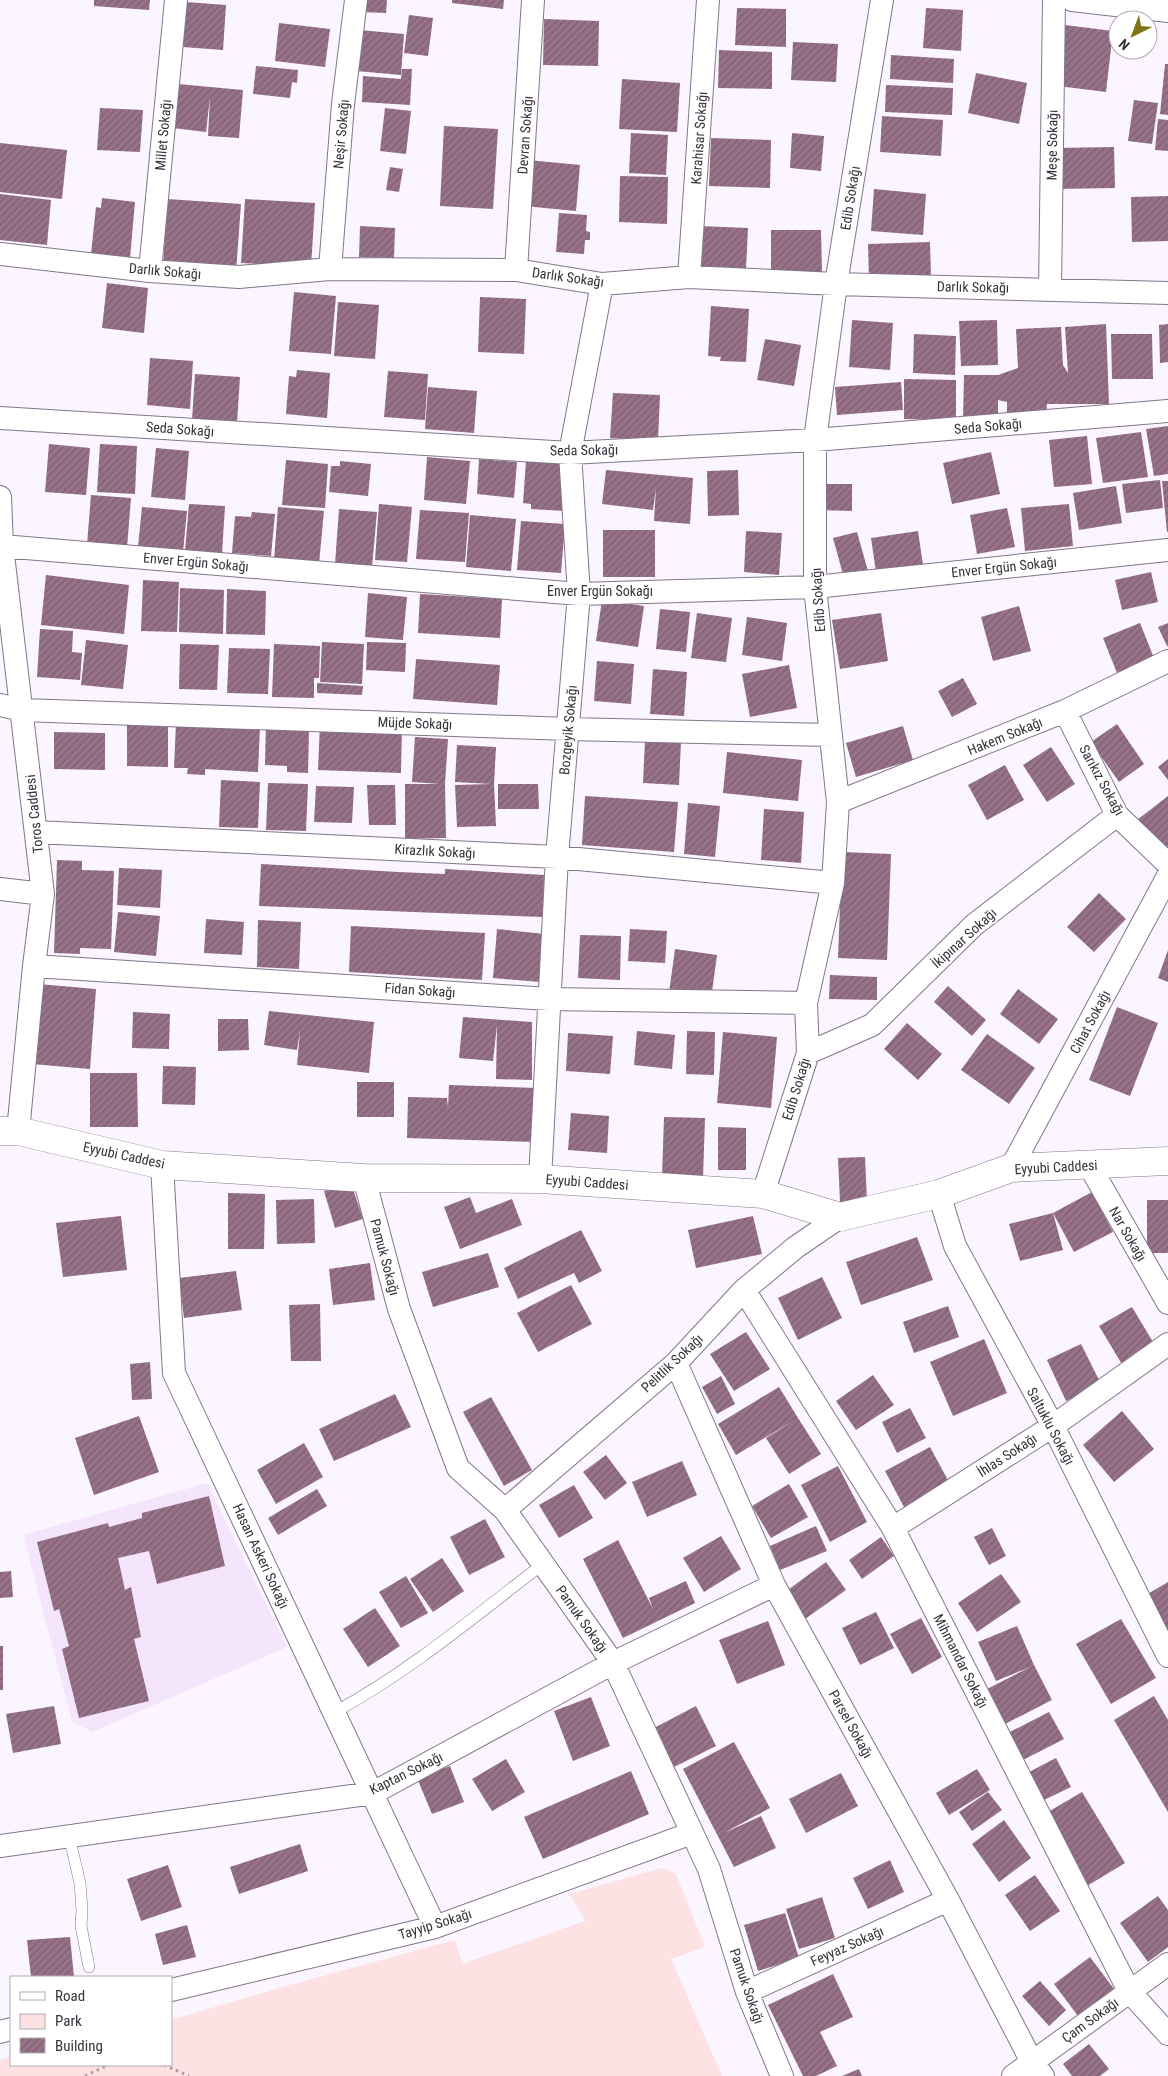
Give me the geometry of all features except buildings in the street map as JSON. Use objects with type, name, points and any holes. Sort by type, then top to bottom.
[{"type":"street","name":"Millet Sokağı","points":[[150,271],[176,0]]},
{"type":"street","name":"Neşir Sokağı","points":[[330,269],[343,104],[356,0]]},
{"type":"street","name":"Devran Sokağı","points":[[516,270],[534,0]]},
{"type":"street","name":"Karahisar Sokağı","points":[[689,277],[708,0]]},
{"type":"street","name":"Edib Sokağı","points":[[763,1194],[808,1052],[806,1003],[833,883],[838,802],[815,587],[815,440],[836,284],[882,0]]},
{"type":"street","name":"Meşe Sokağı","points":[[1050,289],[1054,0]]},
{"type":"street","points":[[1072,0],[1168,11]]},
{"type":"street","name":"Darlık Sokağı","points":[[0,254],[150,271],[239,277],[330,269],[516,270],[602,284],[689,277],[836,284],[1168,293]]},
{"type":"street","name":"Bozgeyik Sokağı","points":[[540,1179],[557,857],[579,594],[570,453],[602,284]]},
{"type":"street","name":"Seda Sokağı","points":[[0,418],[570,453],[815,440],[1168,411]]},
{"type":"street","name":"Toros Caddesi","points":[[1,507],[2,546],[43,894],[9,1131]]},
{"type":"street","name":"Enver Ergün Sokağı","points":[[2,546],[579,594],[815,587],[1168,550]]},
{"type":"street","name":"Hakem Sokağı","points":[[838,802],[1065,712],[1168,661]]},
{"type":"street","name":"Müjde Sokağı","points":[[0,705],[22,710],[831,736]]},
{"type":"street","name":"Sarıkız Sokağı","points":[[1065,712],[1117,814],[1168,864]]},
{"type":"street","name":"İkipınar Sokağı","points":[[808,1052],[872,1025],[974,925],[1117,814]]},
{"type":"street","name":"Kirazlık Sokağı","points":[[36,832],[557,857],[833,883]]},
{"type":"street","name":"Cihat Sokağı","points":[[1011,1168],[1168,876]]},
{"type":"street","points":[[0,889],[43,894]]},
{"type":"street","name":"Fidan Sokağı","points":[[34,966],[549,999],[806,1003]]},
{"type":"street","name":"Eyyubi Caddesi","points":[[9,1131],[162,1165],[364,1178],[540,1179],[763,1194],[840,1218],[938,1194],[1011,1168],[1168,1160]]},
{"type":"street","name":"Hasan Askeri Sokağı","points":[[162,1165],[174,1373],[435,1927]]},
{"type":"street","name":"Nar Sokağı","points":[[1089,1165],[1168,1302]]},
{"type":"street","name":"Pamuk Sokağı","points":[[364,1178],[399,1310],[458,1468],[505,1510],[613,1663],[709,1869],[746,1992],[782,2076]]},
{"type":"street","name":"Saltuklu Sokağı","points":[[938,1194],[955,1246],[1053,1426],[1168,1656]]},
{"type":"street","name":"Pelitlik Sokağı","points":[[505,1510],[676,1363],[744,1290],[796,1247],[840,1218]]},
{"type":"street","name":"Mihmandar Sokağı","points":[[744,1290],[894,1528],[1129,1991],[1168,2034]]},
{"type":"street","name":"İhlas Sokağı","points":[[894,1528],[1053,1426],[1168,1344]]},
{"type":"street","name":"Parsel Sokağı","points":[[676,1363],[774,1585],[948,1900],[1037,2069]]},
{"type":"street","name":"Kaptan Sokağı","points":[[0,1846],[373,1793],[613,1663],[774,1585]]},
{"type":"street","name":"Tayyip Sokağı","points":[[172,1990],[435,1927],[692,1832]]},
{"type":"street","name":"Feyyaz Sokağı","points":[[746,1992],[948,1900]]},
{"type":"street","name":"Çam Sokağı","points":[[1012,2076],[1037,2069],[1129,1991],[1168,1964]]},
{"type":"lane","points":[[334,1712],[363,1697],[418,1660],[542,1564]]},
{"type":"lane","points":[[69,1836],[80,1883],[81,1926],[89,1967]]},
{"type":"path","points":[[85,2076],[106,2066]]},
{"type":"path","points":[[166,2066],[189,2076]]},
{"type":"shaded area","points":[[207,1483],[287,1647],[92,1732],[72,1721],[23,1535]]},
{"type":"green space","points":[[662,1868],[676,1874],[705,1947],[671,1959],[722,2076],[0,2076],[0,2060],[10,2057],[10,2066],[172,2066],[172,2020],[286,1986],[455,1940],[462,1964],[585,1921],[570,1894]]}]
